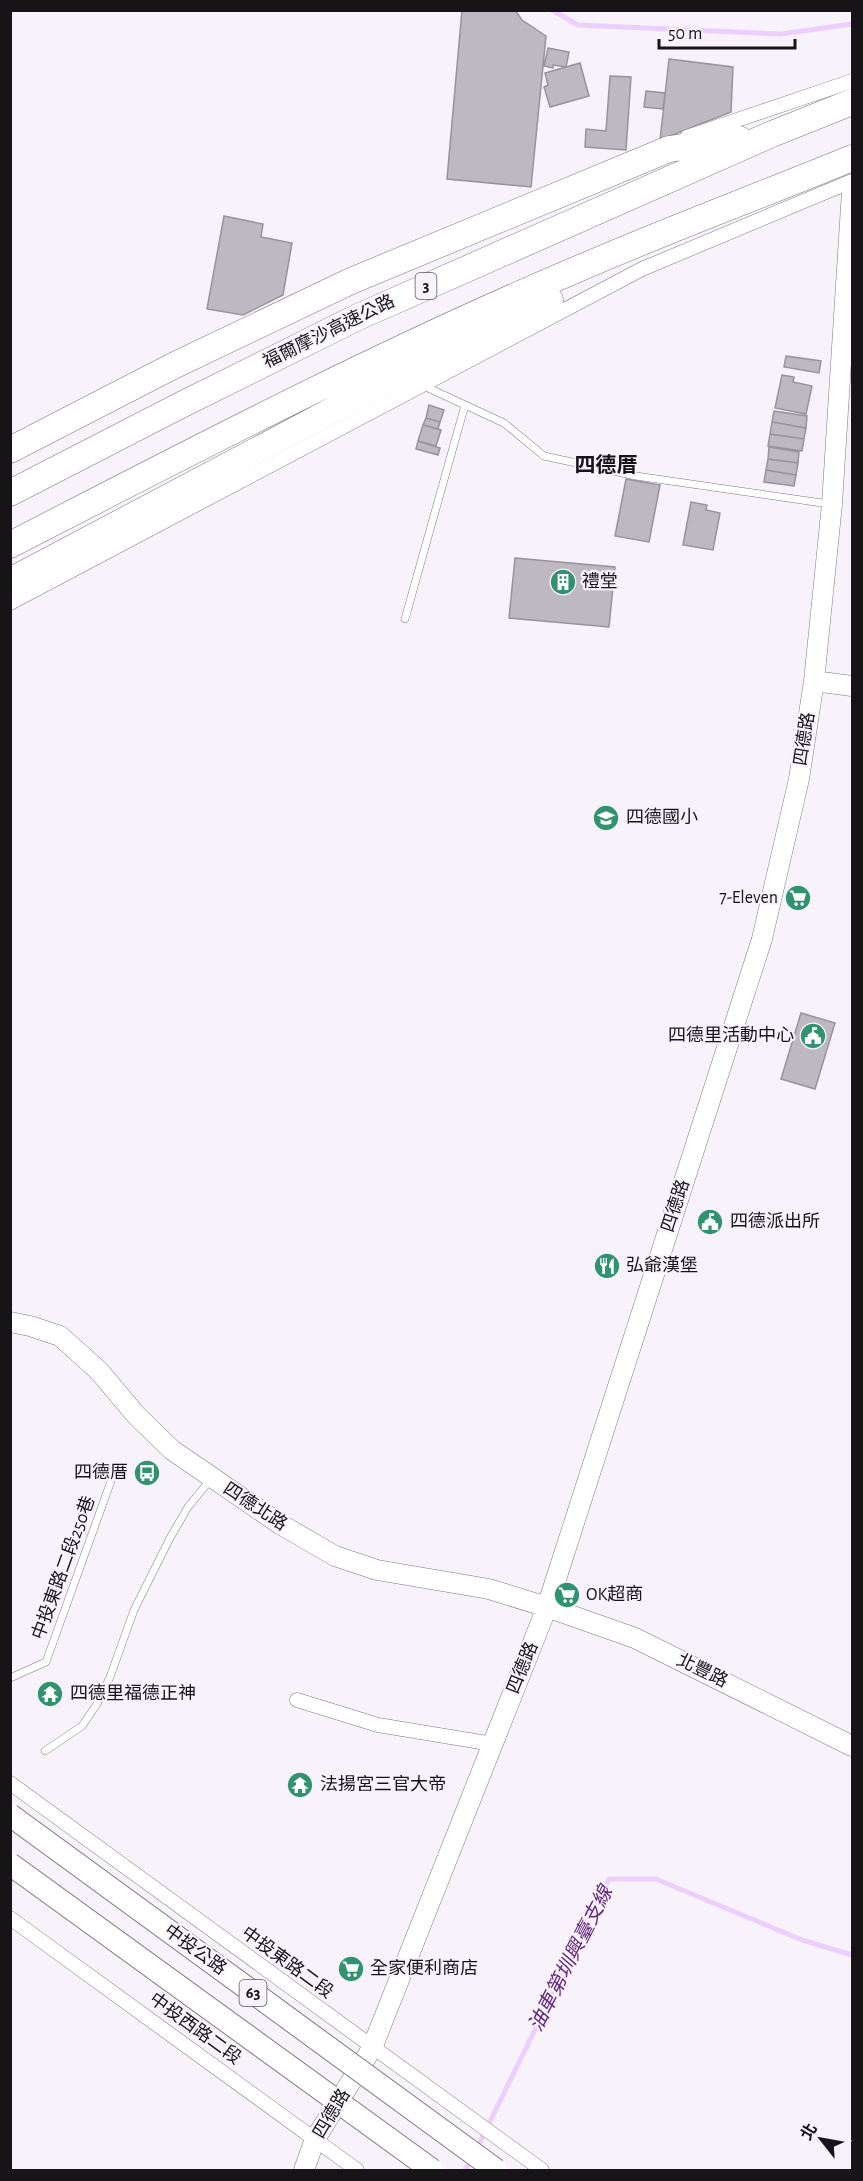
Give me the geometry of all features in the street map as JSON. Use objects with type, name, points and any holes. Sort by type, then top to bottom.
[{"type":"highway","name":"福爾摩沙高速公路","points":[[10,494],[181,405],[358,317],[772,134],[852,102]]},
{"type":"highway","points":[[10,450],[174,366],[351,281],[669,149],[772,134]]},
{"type":"highway","points":[[10,544],[374,362],[580,268],[852,158]]},
{"type":"highway","points":[[10,581],[386,382],[585,282],[646,258],[783,187]]},
{"type":"main road","name":"四德路","points":[[304,2170],[315,2139],[372,2048],[547,1607],[762,939],[799,779],[814,681],[832,504],[852,191]]},
{"type":"main road","points":[[814,681],[852,686]]},
{"type":"main road","name":"四德北路","points":[[10,1322],[60,1336],[99,1371],[136,1415],[172,1450],[280,1524],[335,1556],[377,1570],[489,1589],[547,1607]]},
{"type":"main road","name":"北豐路","points":[[547,1607],[635,1638],[852,1746]]},
{"type":"main road","name":"中投公路","points":[[10,1815],[496,2170]]},
{"type":"main road","name":"63","points":[[10,1864],[432,2170]]},
{"type":"street","points":[[10,440],[228,326],[661,145],[852,81]]},
{"type":"street","points":[[10,603],[642,269],[852,181]]},
{"type":"street","points":[[297,1700],[378,1725],[493,1744]]},
{"type":"street","name":"中投東路二段","points":[[10,1783],[542,2170]]},
{"type":"street","name":"中投西路二段","points":[[10,1918],[357,2170]]},
{"type":"lane","points":[[422,385],[504,423],[544,456],[636,476],[832,504]]},
{"type":"lane","points":[[405,619],[465,405]]},
{"type":"lane","points":[[45,1751],[82,1726],[97,1704],[110,1677],[134,1610],[170,1538],[188,1507],[212,1478]]},
{"type":"lane","name":"中投東路二段250巷","points":[[10,1678],[46,1662],[111,1481]]},
{"type":"building","points":[[462,10],[515,10],[522,20],[546,36],[531,187],[447,179]]},
{"type":"building","points":[[548,48],[569,52],[566,67],[544,66]]},
{"type":"building","points":[[669,59],[733,67],[731,112],[660,140]]},
{"type":"building","points":[[580,63],[589,96],[550,107],[544,87],[548,85],[545,73]]},
{"type":"building","points":[[610,76],[631,77],[626,150],[585,147],[586,129],[606,131]]},
{"type":"building","points":[[646,91],[665,93],[663,109],[644,107]]},
{"type":"building","points":[[224,216],[263,224],[261,237],[292,243],[283,295],[243,315],[207,309]]},
{"type":"building","points":[[786,356],[821,361],[819,373],[784,367]]},
{"type":"building","points":[[782,375],[794,377],[793,382],[812,386],[806,414],[775,408]]},
{"type":"building","points":[[429,405],[444,410],[440,422],[426,418]]},
{"type":"building","points":[[774,411],[807,416],[806,428],[772,422]]},
{"type":"building","points":[[426,418],[440,422],[438,429],[423,425]]},
{"type":"building","points":[[772,422],[806,428],[804,439],[770,434]]},
{"type":"building","points":[[423,425],[441,430],[436,446],[418,441]]},
{"type":"building","points":[[770,434],[804,439],[802,451],[768,446]]},
{"type":"building","points":[[418,441],[440,448],[438,455],[416,449]]},
{"type":"building","points":[[769,447],[799,452],[798,463],[768,459]]},
{"type":"building","points":[[768,459],[798,463],[796,475],[766,470]]},
{"type":"building","points":[[766,470],[796,475],[794,486],[764,482]]},
{"type":"building","points":[[626,479],[660,485],[649,542],[615,536]]},
{"type":"building","points":[[691,502],[707,505],[706,510],[720,513],[713,550],[683,545]]},
{"type":"building","name":"禮堂","points":[[515,558],[615,567],[609,627],[509,618]]},
{"type":"building","name":"四德里活動中心","points":[[801,1013],[835,1023],[815,1089],[781,1079]]},
{"type":"waterway","points":[[552,10],[578,25],[781,34],[852,24]]},
{"type":"waterway","name":"油車第圳興臺支線","points":[[476,2150],[609,1879],[656,1879],[802,1940],[852,1955]]},
{"type":"waterway","name":"油車第圳興臺支線","points":[[465,2170],[472,2158]]},
{"type":"place","name":"禮堂","points":[[563,582]]},
{"type":"place","name":"四德國小","points":[[606,818]]},
{"type":"place","name":"7-Eleven","points":[[798,898]]},
{"type":"place","name":"四德里活動中心","points":[[813,1036]]},
{"type":"place","name":"四德派出所","points":[[710,1222]]},
{"type":"place","name":"弘爺漢堡","points":[[607,1266]]},
{"type":"place","name":"四德厝","points":[[147,1473]]},
{"type":"place","name":"OK超商","points":[[567,1595]]},
{"type":"place","name":"四德里福德正神","points":[[50,1694]]},
{"type":"place","name":"法揚宮三官大帝","points":[[300,1785]]},
{"type":"place","name":"全家便利商店","points":[[351,1969]]},
{"type":"district","name":"四德厝","points":[[606,465]]}]
